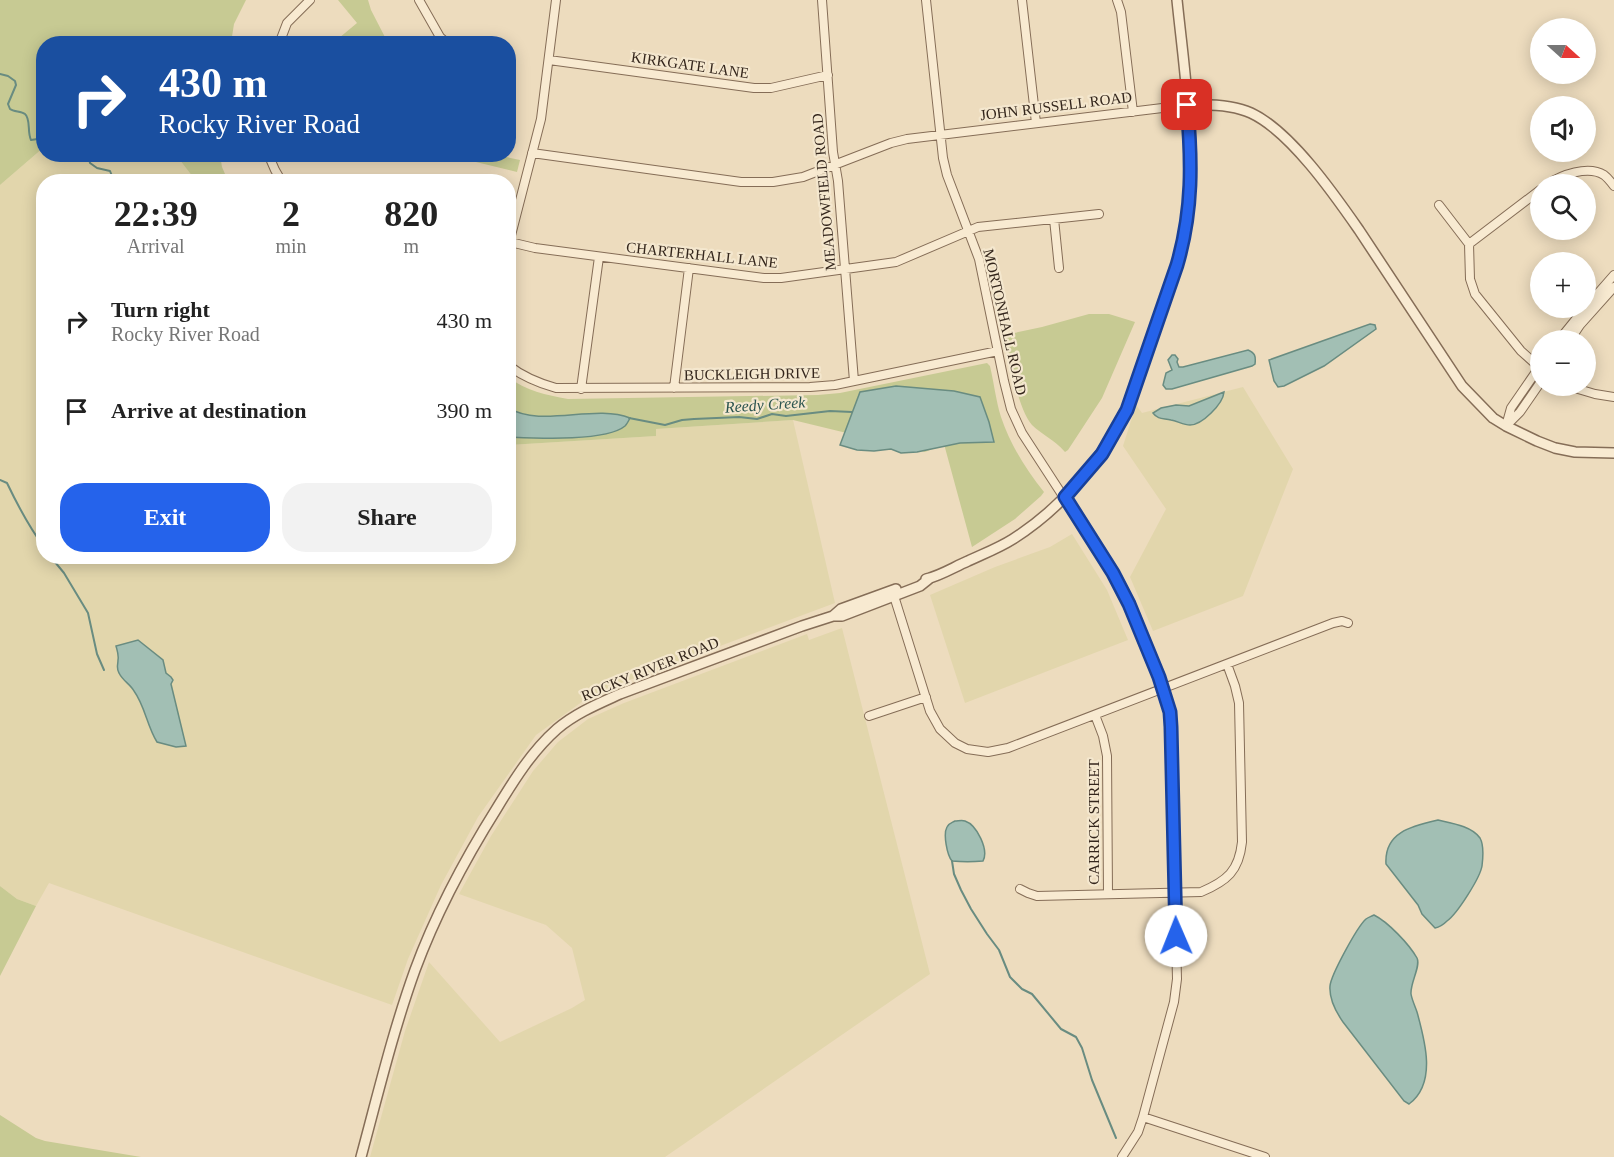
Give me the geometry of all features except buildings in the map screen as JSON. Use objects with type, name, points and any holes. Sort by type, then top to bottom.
[{"type":"street","points":[[282,36],[287,23],[310,0]]},
{"type":"street","points":[[419,0],[439,36]]},
{"type":"street","points":[[516,217],[541,118],[556,0]]},
{"type":"street","name":"MEADOWFIELD ROAD","points":[[822,0],[854,381]]},
{"type":"street","name":"MORTONHALL ROAD","points":[[926,0],[943,158],[947,175],[979,259],[1011,409],[1022,433],[1113,573],[1129,604],[1159,677],[1170,712],[1177,979],[1174,1002],[1143,1118],[1138,1132],[1122,1157]]},
{"type":"street","points":[[1022,0],[1036,123]]},
{"type":"street","points":[[1116,0],[1121,12],[1133,112]]},
{"type":"street","name":"ROCKY RIVER ROAD","points":[[832,616],[841,609],[930,578],[1013,539],[1065,497],[1102,454],[1127,410],[1177,265],[1190,205],[1191,153],[1177,0]]},
{"type":"street","name":"KIRKGATE LANE","points":[[549,60],[754,88],[771,88],[828,75]]},
{"type":"street","name":"JOHN RUSSELL ROAD","points":[[532,153],[741,182],[773,182],[803,177],[899,141],[1187,105],[1213,104],[1248,112],[1268,123],[1285,138],[1354,222],[1462,386],[1493,418],[1556,448],[1575,452],[1614,453]]},
{"type":"street","points":[[1567,174],[1572,172],[1598,173],[1614,186]]},
{"type":"street","points":[[1469,244],[1530,198]]},
{"type":"street","points":[[1439,205],[1469,244],[1470,279],[1475,294],[1521,351],[1530,359]]},
{"type":"street","name":"CHARTERHALL LANE","points":[[516,246],[764,278],[799,276],[896,262],[978,227],[1099,214]]},
{"type":"street","points":[[1054,219],[1059,268]]},
{"type":"street","points":[[581,389],[599,257]]},
{"type":"street","points":[[674,388],[689,268]]},
{"type":"street","points":[[1596,295],[1614,275]]},
{"type":"street","points":[[1577,330],[1614,287]]},
{"type":"street","points":[[1566,330],[1575,318]]},
{"type":"street","name":"BUCKLEIGH DRIVE","points":[[516,371],[538,383],[556,388],[810,387],[835,385],[998,351]]},
{"type":"street","points":[[1506,426],[1511,408],[1530,381]]},
{"type":"street","points":[[1596,394],[1614,397]]},
{"type":"street","points":[[1506,426],[1531,396]]},
{"type":"street","name":"ROCKY RIVER ROAD","points":[[361,1157],[391,1044],[409,988],[438,917],[485,826],[525,765],[544,742],[575,716],[620,694],[802,626],[832,616],[842,616],[920,586],[930,578]]},
{"type":"street","points":[[894,596],[930,711],[940,729],[955,743],[968,749],[988,752],[1008,748],[1333,623],[1342,621],[1348,623]]},
{"type":"street","points":[[1020,889],[1037,896],[1201,892],[1219,885],[1233,872],[1242,842],[1239,703],[1227,664]]},
{"type":"street","points":[[869,716],[926,698]]},
{"type":"street","name":"CARRICK STREET","points":[[1095,715],[1107,756],[1108,894]]},
{"type":"street","points":[[1143,1118],[1265,1157]]},
{"type":"shaded area","points":[[36,154],[36,162],[181,162],[191,174],[36,174],[36,564],[516,564],[516,445],[656,436],[656,429],[793,420],[835,603],[590,696],[536,735],[478,817],[441,885],[408,959],[392,1005],[49,883],[36,906],[17,899],[0,886],[0,185]]},
{"type":"shaded area","points":[[1370,324],[1375,325],[1376,329],[1324,366],[1284,386],[1278,387],[1274,381],[1269,360]]},
{"type":"shaded area","points":[[1248,350],[1255,357],[1255,364],[1252,366],[1172,389],[1166,389],[1163,385],[1166,373],[1172,370],[1168,360],[1172,355],[1178,359],[1179,367],[1183,367]]},
{"type":"shaded area","points":[[896,386],[954,391],[980,397],[994,442],[960,443],[901,453],[891,449],[857,450],[840,445],[860,392]]},
{"type":"shaded area","points":[[1243,387],[1293,469],[1243,596],[1153,631],[1130,577],[1166,509],[1123,446],[1136,405],[1142,413]]},
{"type":"shaded area","points":[[1224,392],[1216,408],[1206,418],[1195,424],[1188,425],[1157,417],[1153,413],[1161,408],[1176,405],[1189,406]]},
{"type":"shaded area","points":[[516,411],[536,416],[601,413],[630,418],[625,426],[602,435],[516,437]]},
{"type":"shaded area","points":[[1072,534],[1107,590],[1128,640],[965,703],[930,595],[995,567],[1050,547]]},
{"type":"shaded area","points":[[842,628],[930,974],[665,1157],[370,1157],[405,1031],[429,962],[500,1042],[585,1000],[572,948],[546,925],[459,894],[491,836],[533,771],[558,742],[588,719],[624,703],[807,634],[809,640]]},
{"type":"shaded area","points":[[138,640],[163,660],[166,673],[173,680],[171,684],[186,746],[176,747],[157,742],[138,697],[118,671],[116,646]]},
{"type":"shaded area","points":[[1438,820],[1461,826],[1476,834],[1481,841],[1483,855],[1480,872],[1468,895],[1443,925],[1435,928],[1422,914],[1418,905],[1386,864],[1390,844],[1402,832]]},
{"type":"shaded area","points":[[965,821],[974,827],[983,845],[983,861],[952,861],[947,849],[945,834],[950,823]]},
{"type":"shaded area","points":[[1374,915],[1398,934],[1418,961],[1411,994],[1423,1036],[1426,1073],[1418,1095],[1409,1104],[1404,1101],[1343,1022],[1331,996],[1331,980],[1345,951],[1366,919]]},
{"type":"green space","points":[[0,0],[246,0],[234,24],[232,36],[36,36],[36,154],[0,185]]},
{"type":"green space","points":[[338,0],[368,0],[384,36],[341,36],[357,23]]},
{"type":"green space","points":[[516,159],[520,160],[517,172],[476,162],[516,162]]},
{"type":"green space","points":[[181,162],[221,162],[225,174],[191,174]]},
{"type":"green space","points":[[1089,314],[1109,314],[1135,322],[1102,398],[1065,452],[1032,425],[1027,417],[1015,382],[1005,335]]},
{"type":"green space","points":[[987,363],[990,366],[999,411],[1009,437],[1025,466],[1044,492],[1015,519],[972,547],[944,444],[925,452],[793,420],[656,429],[656,436],[516,445],[516,382],[544,394],[568,399],[840,393]]},
{"type":"green space","points":[[0,886],[17,899],[36,906],[0,976]]},
{"type":"green space","points":[[0,1115],[36,1138],[45,1141],[141,1157],[0,1157]]},
{"type":"waterway","name":"Reedy Creek","points":[[0,74],[15,81],[16,85],[8,104],[13,111],[27,116],[31,140],[36,139]]},
{"type":"waterway","name":"Reedy Creek","points":[[90,162],[97,168],[110,171],[111,174]]},
{"type":"waterway","name":"Reedy Creek","points":[[629,418],[665,425],[694,419],[739,417],[757,419],[772,414],[786,416],[830,411],[852,412]]},
{"type":"waterway","points":[[0,480],[7,483],[36,536]]},
{"type":"waterway","points":[[57,564],[88,613],[97,654],[104,670]]},
{"type":"waterway","points":[[952,861],[954,874],[961,890],[999,950],[1010,977],[1022,989],[1032,994],[1061,1029],[1076,1037],[1116,1138]]},
{"type":"route","points":[[1176,936],[1170,712],[1159,677],[1129,604],[1113,573],[1065,497],[1102,454],[1127,410],[1177,265],[1190,205],[1191,153],[1187,105]]}]
